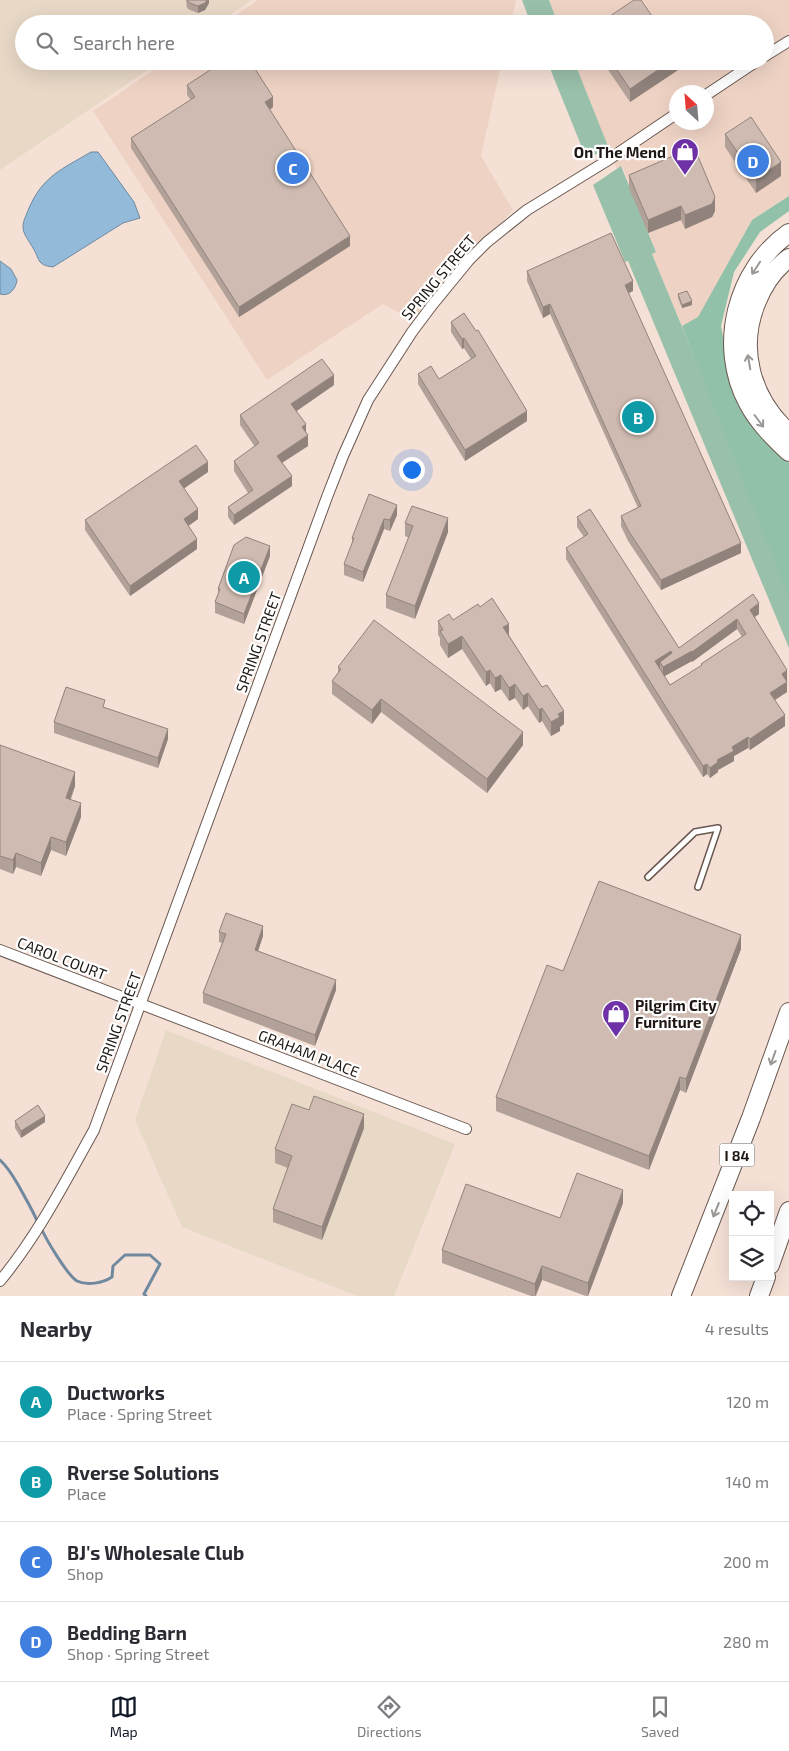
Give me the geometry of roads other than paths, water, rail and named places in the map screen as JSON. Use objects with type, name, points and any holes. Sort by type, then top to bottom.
[{"type":"highway","points":[[789,234],[771,248],[748,280],[735,316],[733,336],[737,372],[747,401],[764,427],[789,452]]},
{"type":"highway","points":[[789,258],[771,275],[762,289],[750,321],[747,353],[754,383],[759,395],[774,418],[789,433]]},
{"type":"highway","name":"I 84","points":[[681,1296],[752,1118],[789,1012]]},
{"type":"highway","points":[[774,1254],[789,1212]]},
{"type":"highway","points":[[760,1296],[765,1281]]},
{"type":"street","points":[[774,50],[789,41]]},
{"type":"street","points":[[714,89],[743,70]]},
{"type":"street","name":"SPRING STREET","points":[[0,1281],[17,1260],[46,1217],[94,1130],[340,463],[368,400],[412,332],[433,304],[469,260],[487,242],[527,210],[669,119]]},
{"type":"street","name":"CAROL COURT","points":[[0,950],[141,1005]]},
{"type":"street","name":"GRAHAM PLACE","points":[[141,1005],[466,1130]]},
{"type":"lane","points":[[648,877],[695,832],[718,828],[698,887]]},
{"type":"water","points":[[91,152],[98,152],[134,202],[140,218],[123,223],[53,267],[44,265],[39,261],[23,230],[29,208],[34,197],[54,174]]},
{"type":"water","points":[[0,261],[11,269],[17,280],[14,289],[3,295],[0,294]]},
{"type":"waterway","points":[[0,1160],[14,1178],[38,1223]]},
{"type":"waterway","points":[[41,1228],[63,1264],[73,1277],[81,1283],[95,1283],[112,1277],[113,1266],[125,1255],[150,1255],[160,1264],[144,1294],[146,1296]]},
{"type":"place","name":"Bedding Barn","points":[[753,161]]},
{"type":"place","name":"BJ's Wholesale Club","points":[[293,168]]},
{"type":"place","name":"On The Mend","points":[[685,176]]},
{"type":"place","name":"Rverse Solutions","points":[[638,417]]},
{"type":"place","name":"Ductworks","points":[[244,577]]},
{"type":"place","name":"Pilgrim City Furniture","points":[[616,1038]]}]
